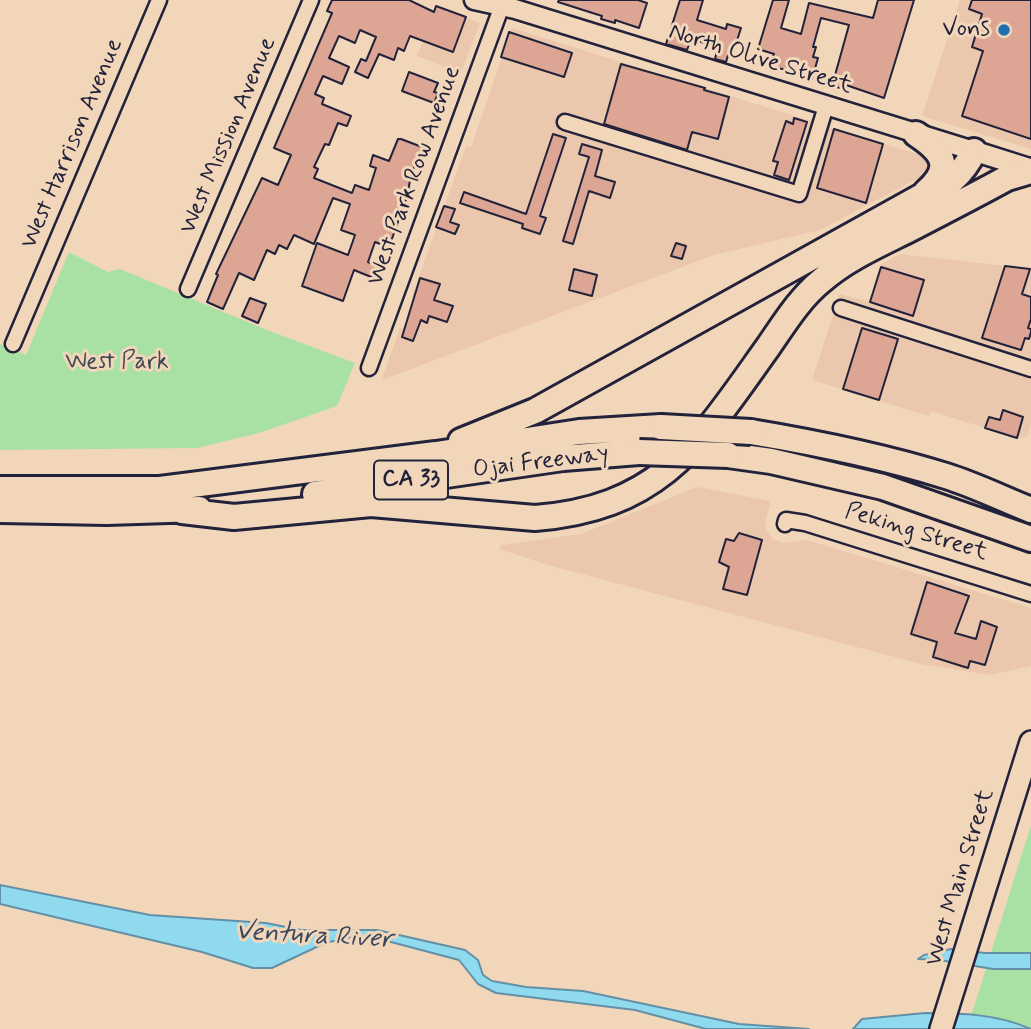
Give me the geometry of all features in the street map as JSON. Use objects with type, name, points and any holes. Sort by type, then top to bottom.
[{"type":"highway","points":[[916,134],[932,145],[943,164],[940,177],[922,195]]},
{"type":"highway","points":[[436,454],[474,434],[535,411],[922,195],[934,192],[960,175],[981,153]]},
{"type":"highway","points":[[951,208],[976,178],[981,153]]},
{"type":"highway","points":[[182,511],[234,517],[370,505],[535,518],[561,516],[611,504],[652,483],[695,445],[802,300],[821,280],[858,255],[1007,178],[1031,170]]},
{"type":"highway","name":"Ojai Freeway","points":[[0,489],[160,489],[436,454],[579,432],[661,427],[751,432],[869,454],[948,477],[1031,510]]},
{"type":"highway","name":"Ojai Freeway","points":[[0,510],[182,511],[563,458],[639,452],[728,455],[771,461],[883,487],[1031,539]]},
{"type":"main road","name":"North Olive Street","points":[[981,153],[1031,170]]},
{"type":"main road","name":"West Main Street","points":[[941,1029],[1031,742]]},
{"type":"street","name":"West Harrison Avenue","points":[[13,344],[159,0]]},
{"type":"street","name":"West Mission Avenue","points":[[188,289],[311,0]]},
{"type":"street","name":"North Olive Street","points":[[474,0],[503,3],[981,153]]},
{"type":"street","name":"West Park Row Avenue","points":[[369,368],[503,3]]},
{"type":"street","points":[[565,122],[799,194],[826,106]]},
{"type":"street","points":[[841,308],[1031,369]]},
{"type":"street","name":"Peking Street","points":[[786,522],[805,523],[1031,594]]},
{"type":"shaded area","points":[[960,0],[1031,0],[1031,149],[922,116]]},
{"type":"shaded area","points":[[437,5],[480,23],[461,73],[417,56]]},
{"type":"shaded area","points":[[512,28],[930,158],[932,171],[820,230],[714,255],[382,380],[400,328],[404,329],[415,297],[412,296],[466,146],[471,147]]},
{"type":"shaded area","points":[[900,254],[1031,269],[1031,422],[1027,437],[1017,438],[931,411],[929,416],[812,380],[840,294],[870,302],[882,264]]},
{"type":"shaded area","points":[[697,487],[771,501],[765,523],[766,530],[773,539],[783,543],[807,540],[1031,608],[1031,666],[989,675],[921,664],[548,565],[499,549],[501,545],[581,534]]},
{"type":"green space","name":"West Park","points":[[69,252],[108,272],[120,269],[355,363],[337,406],[259,433],[197,448],[0,450],[0,344],[26,355]]},
{"type":"green space","points":[[1031,825],[1031,1029],[967,1029]]},
{"type":"water","name":"Ventura River","points":[[0,885],[150,915],[266,923],[301,930],[377,930],[465,950],[478,960],[483,975],[492,981],[526,987],[583,991],[739,1024],[809,1029],[706,1029],[635,1010],[496,993],[478,984],[459,960],[356,936],[325,943],[272,968],[253,968],[202,952],[0,904]]},
{"type":"water","points":[[951,949],[985,953],[1031,953],[1031,969],[993,969],[918,959]]},
{"type":"water","points":[[925,1013],[992,1017],[1031,1029],[853,1029],[862,1019]]},
{"type":"building","points":[[332,0],[409,0],[434,12],[436,6],[466,17],[453,52],[410,36],[404,51],[398,48],[394,60],[379,54],[368,78],[355,72],[361,59],[366,61],[376,37],[360,30],[355,43],[339,36],[329,58],[349,67],[342,84],[323,76],[315,94],[324,98],[322,104],[351,116],[347,126],[338,123],[329,145],[325,144],[314,167],[318,169],[314,178],[352,193],[355,185],[369,190],[376,168],[370,166],[373,155],[389,161],[398,139],[401,139],[422,147],[411,175],[407,197],[389,247],[375,242],[368,262],[381,267],[376,279],[354,270],[343,301],[302,286],[317,243],[348,255],[355,235],[341,230],[350,204],[333,198],[314,244],[294,235],[287,249],[279,245],[275,254],[267,250],[254,280],[239,273],[223,309],[207,302],[218,275],[216,274],[262,178],[278,185],[291,155],[274,148],[332,13],[327,11]]},
{"type":"building","points":[[638,0],[647,3],[639,28],[615,20],[615,23],[601,19],[602,16],[558,2]]},
{"type":"building","points":[[680,0],[703,0],[697,20],[726,29],[727,24],[741,28],[733,53],[729,52],[726,62],[715,59],[718,47],[691,39],[687,50],[666,44]]},
{"type":"building","points":[[773,0],[789,0],[781,28],[801,34],[809,3],[873,18],[878,0],[914,0],[884,98],[846,85],[845,89],[832,86],[849,25],[821,18],[813,47],[816,47],[813,57],[818,58],[812,79],[770,65],[774,54],[758,49]]},
{"type":"building","points":[[972,0],[1031,0],[1031,139],[962,116],[983,51],[972,47],[982,14],[969,9]]},
{"type":"building","points":[[509,32],[572,53],[564,77],[501,57]]},
{"type":"building","points":[[621,64],[729,97],[718,139],[692,132],[687,150],[604,124]]},
{"type":"building","points":[[409,72],[438,83],[434,92],[438,93],[434,103],[402,91]]},
{"type":"building","points":[[794,118],[807,122],[789,180],[774,175],[778,162],[773,161],[786,121],[793,124]]},
{"type":"building","points":[[834,129],[883,144],[866,203],[817,188]]},
{"type":"building","points":[[553,134],[566,138],[540,216],[546,218],[540,234],[522,228],[523,224],[460,203],[464,192],[526,214]]},
{"type":"building","points":[[582,144],[602,150],[595,176],[615,182],[610,198],[589,191],[573,244],[563,241],[589,157],[579,154]]},
{"type":"building","points":[[444,206],[455,209],[450,222],[459,225],[455,234],[436,227]]},
{"type":"building","points":[[676,243],[686,246],[682,259],[671,256]]},
{"type":"building","points":[[1005,266],[1030,269],[1022,294],[1031,297],[1031,319],[1028,328],[1031,332],[1029,339],[1025,338],[1021,350],[982,338]]},
{"type":"building","points":[[881,267],[924,280],[913,316],[870,302]]},
{"type":"building","points":[[574,269],[597,275],[592,296],[569,290]]},
{"type":"building","points":[[420,278],[440,284],[434,300],[453,306],[447,322],[429,316],[427,323],[421,320],[413,341],[402,337]]},
{"type":"building","points":[[250,298],[266,304],[258,323],[242,316]]},
{"type":"building","points":[[862,328],[898,339],[879,400],[843,389]]},
{"type":"building","points":[[1003,410],[1023,417],[1017,438],[985,428],[989,417],[1000,420]]},
{"type":"building","points":[[739,533],[762,540],[747,595],[723,589],[729,567],[719,562],[726,539],[734,541]]},
{"type":"building","points":[[927,582],[969,596],[955,633],[976,639],[981,621],[997,627],[985,665],[970,661],[968,668],[933,657],[937,642],[911,634]]},
{"type":"place","name":"Vons","points":[[1004,30]]}]
